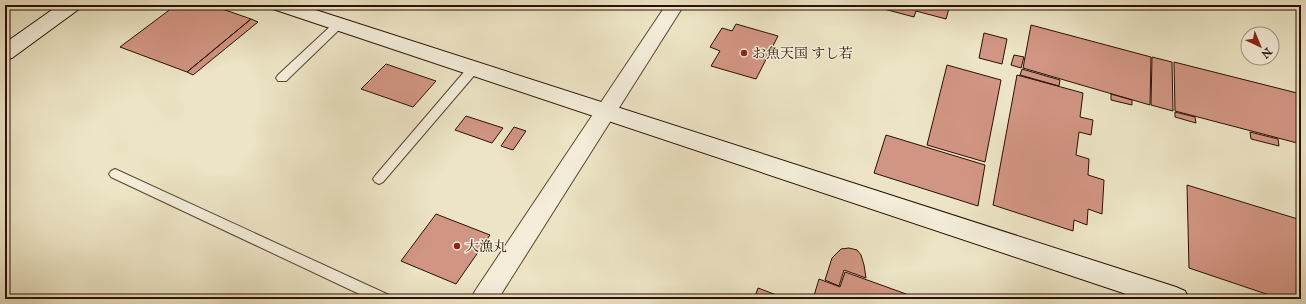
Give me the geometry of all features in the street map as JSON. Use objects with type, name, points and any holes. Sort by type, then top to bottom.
[{"type":"street","points":[[5,53],[72,5]]},
{"type":"street","points":[[280,5],[607,111],[1176,299]]},
{"type":"street","points":[[484,299],[675,5]]},
{"type":"lane","points":[[282,78],[339,24]]},
{"type":"lane","points":[[379,179],[474,68]]},
{"type":"lane","points":[[115,174],[384,299]]},
{"type":"building","points":[[176,5],[211,5],[251,19],[187,72],[120,47]]},
{"type":"building","points":[[869,5],[950,5],[946,19],[916,11],[914,17]]},
{"type":"building","points":[[251,19],[258,22],[193,75],[187,72]]},
{"type":"building","points":[[736,24],[778,36],[756,79],[711,66],[720,51],[710,47],[722,28],[732,31]]},
{"type":"building","points":[[1031,25],[1151,57],[1150,105],[1023,68]]},
{"type":"building","points":[[984,33],[1007,39],[1002,64],[979,58]]},
{"type":"building","points":[[1014,55],[1024,57],[1021,68],[1011,65]]},
{"type":"building","points":[[1152,57],[1172,62],[1173,111],[1151,105]]},
{"type":"building","points":[[1174,62],[1301,94],[1301,144],[1175,111]]},
{"type":"building","points":[[386,64],[436,81],[413,107],[361,89]]},
{"type":"building","points":[[947,65],[1001,80],[985,162],[927,145]]},
{"type":"building","points":[[1022,69],[1060,80],[1059,86],[1020,75]]},
{"type":"building","points":[[1017,75],[1083,93],[1080,117],[1093,120],[1091,135],[1079,132],[1076,155],[1089,159],[1088,175],[1104,180],[1102,214],[1088,209],[1087,225],[1074,220],[1073,231],[993,205]]},
{"type":"building","points":[[1111,94],[1132,100],[1132,105],[1111,100]]},
{"type":"building","points":[[1175,112],[1195,117],[1196,123],[1175,117]]},
{"type":"building","points":[[466,116],[503,128],[492,143],[455,130]]},
{"type":"building","points":[[514,127],[526,131],[513,150],[501,146]]},
{"type":"building","points":[[1250,132],[1278,139],[1279,146],[1251,139]]},
{"type":"building","points":[[886,135],[985,165],[978,206],[874,173]]},
{"type":"building","points":[[1187,185],[1301,220],[1301,299],[1281,299],[1189,268]]},
{"type":"building","points":[[436,214],[490,235],[456,284],[401,261]]},
{"type":"building","points":[[849,248],[857,250],[861,255],[866,278],[844,270],[839,286],[825,280],[832,258],[841,249]]},
{"type":"building","points":[[845,272],[920,299],[813,299],[819,279],[840,287]]},
{"type":"building","points":[[758,288],[787,299],[754,299]]},
{"type":"place","name":"お魚天国 すし若","points":[[744,53]]},
{"type":"place","name":"大漁丸","points":[[457,246]]}]
